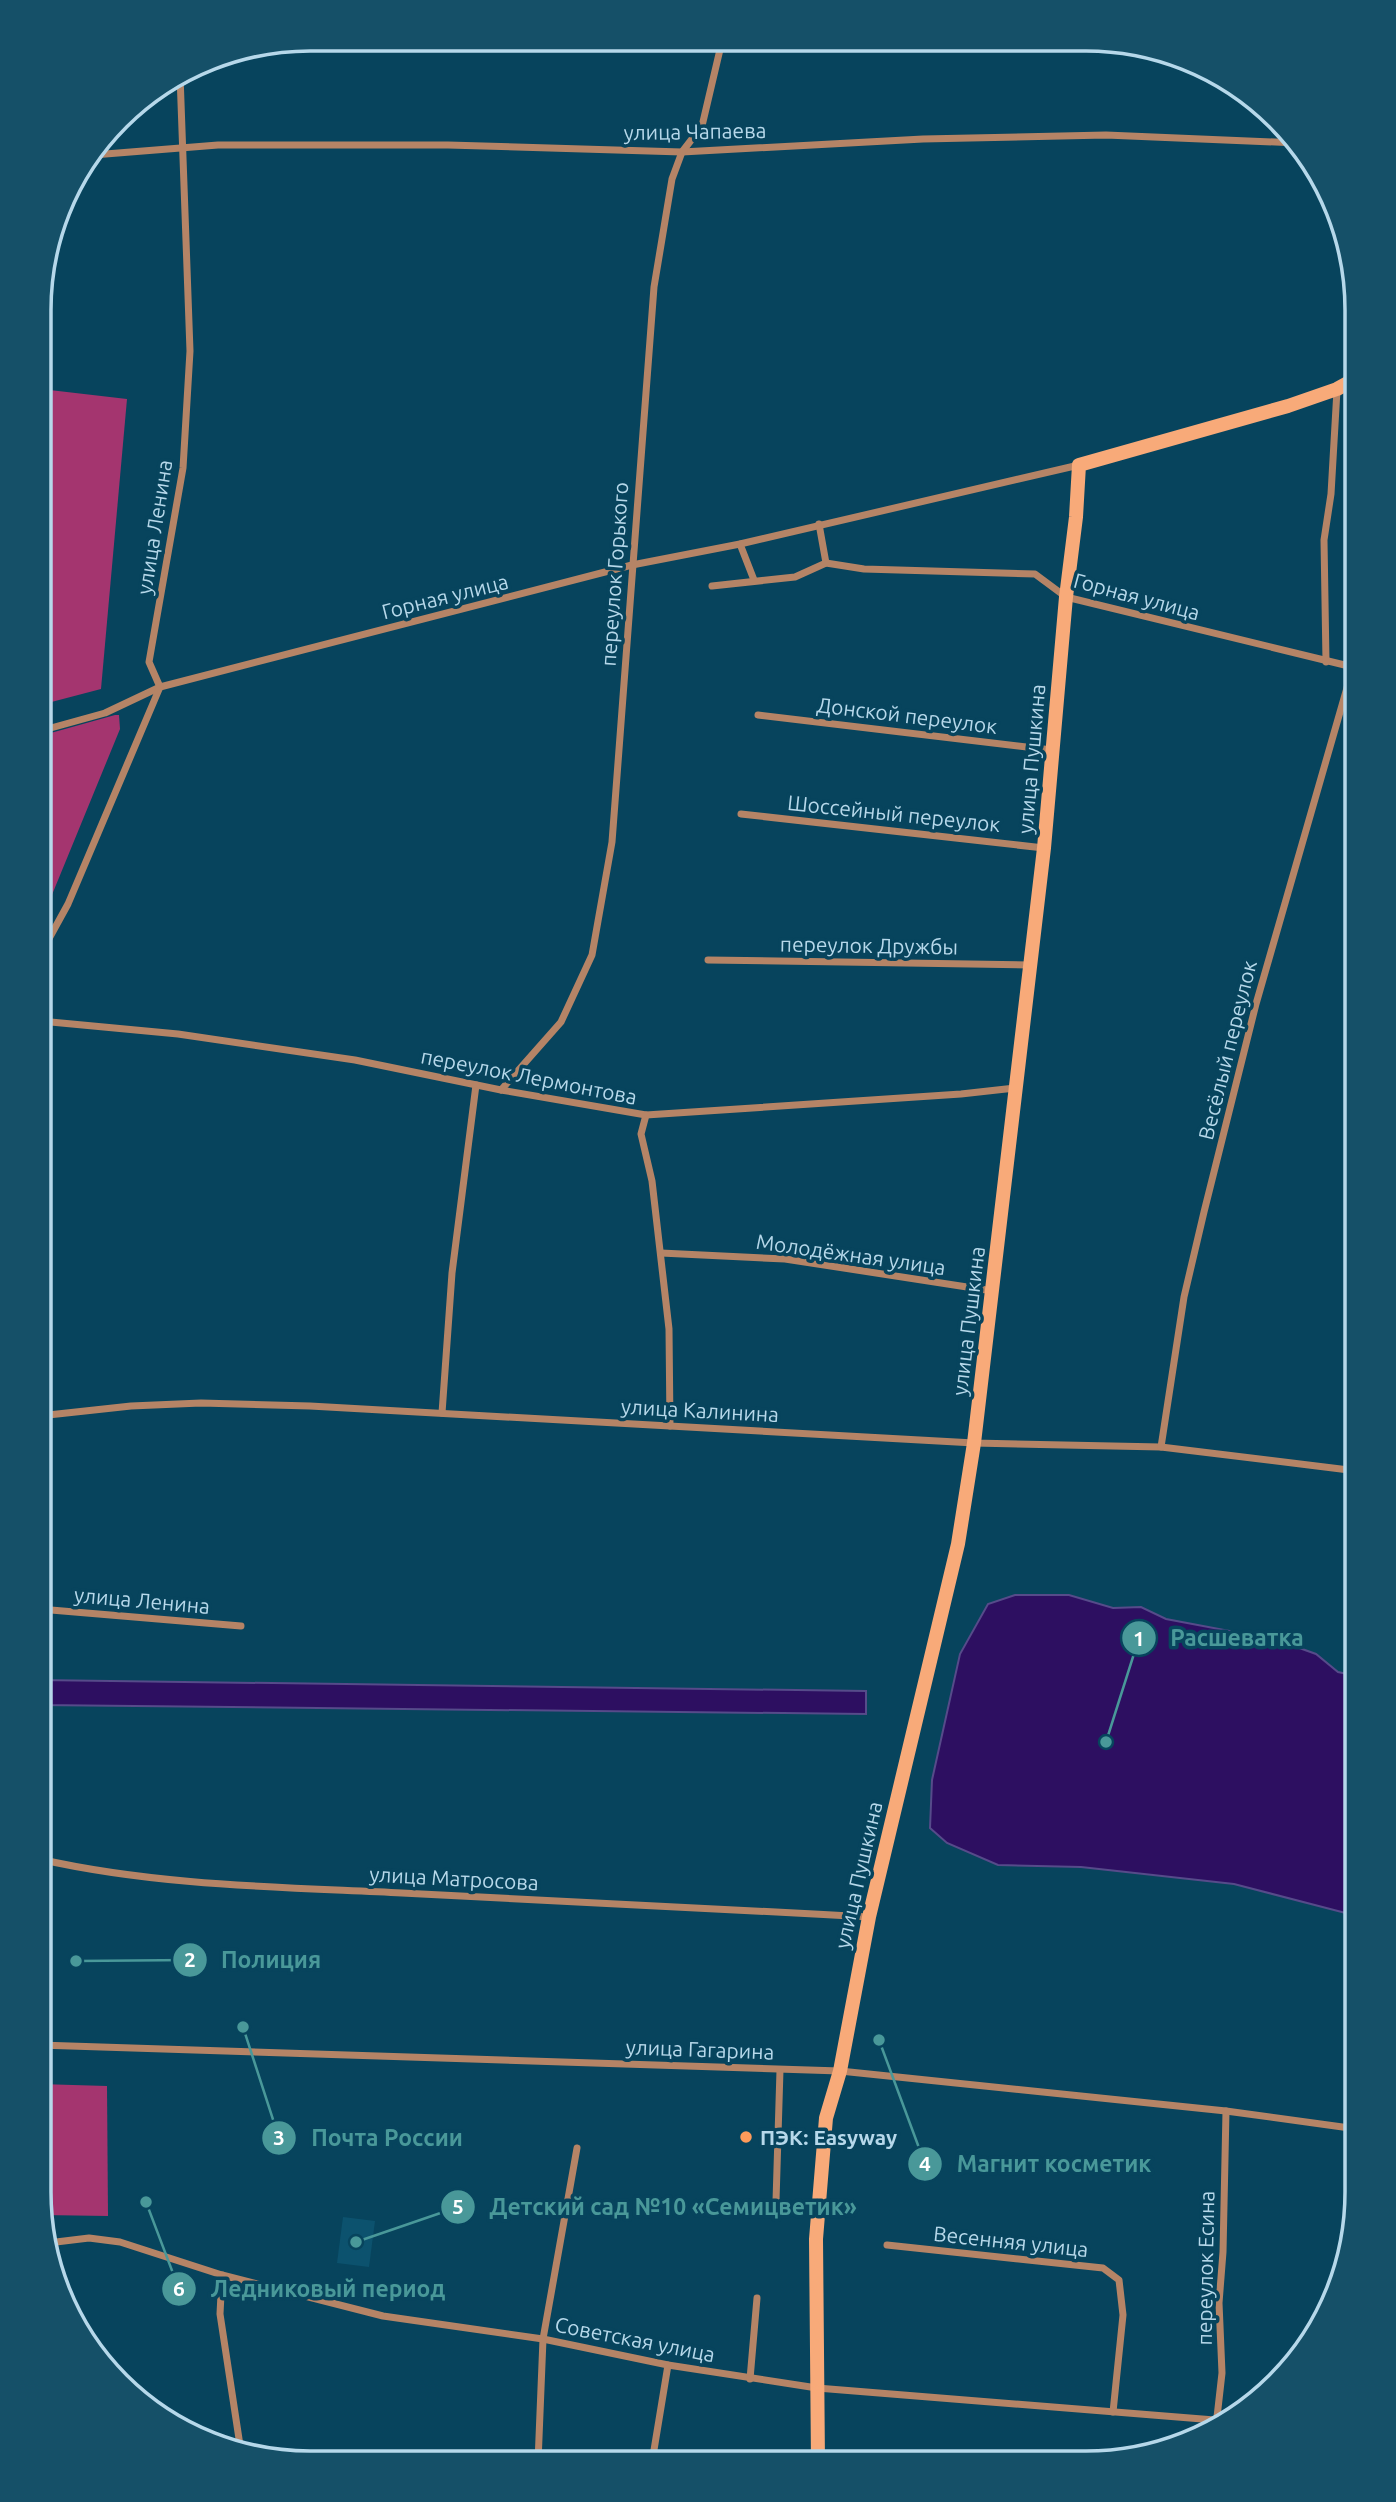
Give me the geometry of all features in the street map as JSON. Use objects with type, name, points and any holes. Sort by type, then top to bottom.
[{"type":"main road","points":[[1079,465],[1288,406],[1345,385]]},
{"type":"main road","name":"улица Пушкина","points":[[818,2451],[816,2239],[826,2118],[840,2071],[869,1917],[958,1544],[974,1443],[1044,848],[1079,465]]},
{"type":"street","name":"переулок Горького","points":[[501,1090],[561,1022],[593,955],[612,842],[654,287],[671,179],[682,152],[702,126],[720,51]]},
{"type":"street","name":"улица Ленина","points":[[160,687],[149,662],[183,468],[190,351],[180,85]]},
{"type":"street","name":"улица Чапаева","points":[[102,154],[218,145],[448,145],[682,152],[923,139],[1106,135],[1284,142]]},
{"type":"street","points":[[1326,662],[1324,540],[1332,494],[1337,389]]},
{"type":"street","name":"Горная улица","points":[[51,727],[105,713],[160,687],[632,565],[740,544],[1079,465]]},
{"type":"street","points":[[712,586],[795,577],[826,563],[819,524]]},
{"type":"street","points":[[740,544],[754,580]]},
{"type":"street","name":"Горная улица","points":[[826,563],[864,569],[1035,574],[1066,597],[1345,666]]},
{"type":"street","points":[[51,935],[68,904],[160,687]]},
{"type":"street","name":"Весёлый переулок","points":[[1161,1447],[1184,1297],[1207,1200],[1256,1004],[1345,702]]},
{"type":"street","name":"Донской переулок","points":[[758,715],[1053,750]]},
{"type":"street","name":"Шоссейный переулок","points":[[741,814],[1044,848]]},
{"type":"street","name":"переулок Дружбы","points":[[708,960],[1030,965]]},
{"type":"street","name":"переулок Лермонтова","points":[[51,1022],[178,1034],[355,1060],[501,1090],[646,1115],[1015,1088]]},
{"type":"street","points":[[442,1413],[452,1273],[476,1085]]},
{"type":"street","points":[[646,1115],[641,1134],[652,1181],[669,1329],[670,1426]]},
{"type":"street","name":"Молодёжная улица","points":[[661,1253],[785,1259],[993,1292]]},
{"type":"street","name":"улица Калинина","points":[[51,1415],[131,1406],[201,1403],[310,1406],[974,1443],[1161,1447],[1345,1470]]},
{"type":"street","name":"улица Ленина","points":[[51,1610],[241,1626]]},
{"type":"street","name":"улица Матросова","points":[[51,1862],[94,1872],[271,1887],[869,1917]]},
{"type":"street","name":"улица Гагарина","points":[[51,2045],[840,2071],[1226,2111],[1345,2127]]},
{"type":"street","points":[[776,2201],[779,2070]]},
{"type":"street","name":"переулок Есина","points":[[1218,2416],[1222,2374],[1219,2303],[1223,2252],[1226,2111]]},
{"type":"street","points":[[538,2451],[543,2339],[578,2148]]},
{"type":"street","name":"Советская улица","points":[[56,2242],[89,2238],[120,2242],[222,2275],[383,2316],[543,2339],[751,2379],[817,2388],[1207,2422]]},
{"type":"street","name":"Весенняя улица","points":[[887,2245],[1103,2268],[1119,2280],[1123,2315],[1113,2413]]},
{"type":"street","points":[[222,2275],[220,2314],[240,2441]]},
{"type":"street","points":[[751,2379],[757,2298]]},
{"type":"street","points":[[654,2451],[668,2365]]},
{"type":"shaded area","points":[[51,390],[127,399],[101,689],[51,702]]},
{"type":"shaded area","points":[[119,715],[120,729],[51,897],[51,733]]},
{"type":"shaded area","points":[[1015,1595],[1069,1595],[1113,1608],[1141,1607],[1166,1619],[1277,1640],[1316,1654],[1338,1672],[1345,1673],[1345,1913],[1234,1884],[1081,1867],[998,1865],[947,1843],[930,1828],[932,1780],[960,1654],[988,1604]]},
{"type":"shaded area","points":[[51,1680],[866,1691],[866,1714],[51,1705]]},
{"type":"shaded area","points":[[51,2084],[107,2086],[108,2216],[52,2215]]},
{"type":"shaded area","points":[[343,2217],[375,2221],[369,2267],[337,2263]]},
{"type":"place","name":"Расшеватка","points":[[1106,1742]]},
{"type":"place","name":"Полиция","points":[[76,1961]]},
{"type":"place","name":"Почта России","points":[[243,2027]]},
{"type":"place","name":"Магнит косметик","points":[[879,2040]]},
{"type":"place","name":"ПЭК: Easyway","points":[[746,2137]]},
{"type":"place","name":"Ледниковый период","points":[[146,2202]]},
{"type":"place","name":"Детский сад №10 «Семицветик»","points":[[356,2242]]}]
